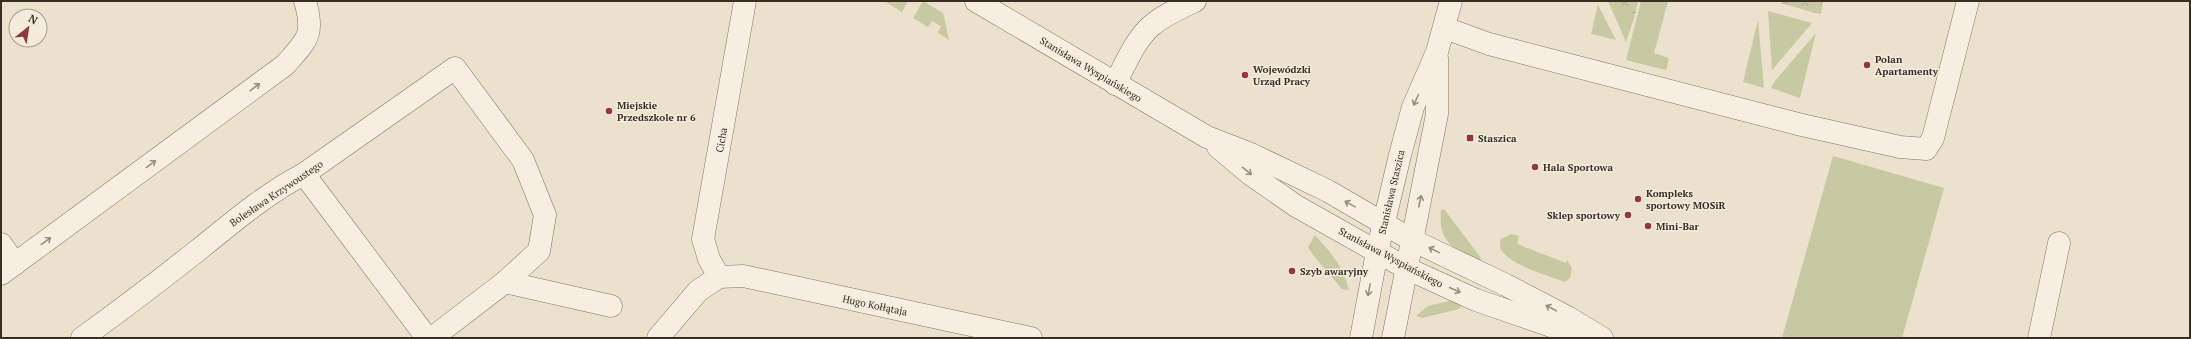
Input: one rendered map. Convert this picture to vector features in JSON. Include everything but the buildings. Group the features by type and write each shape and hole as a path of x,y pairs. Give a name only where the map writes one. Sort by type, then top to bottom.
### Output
{"street":[{"path":"1,244 8,269 285,65 306,42 311,20 305,1"},
{"name":"Cicha","path":"719,277 709,259 704,239 745,1"},
{"name":"Stanisława Wyspiańskiego","path":"976,1 1207,137 1251,154 1328,191 1412,240 1506,285 1570,330"},
{"path":"1115,84 1136,45 1151,26 1167,15 1195,1"},
{"name":"Stanisława Staszica","path":"1361,338 1377,252 1413,107 1438,52 1451,1"},
{"path":"1445,28 1489,44 1802,125 1900,147 1926,149 1933,138 1968,1"},
{"name":"Stanisława Staszica","path":"1393,338 1437,114 1438,52"},
{"name":"Bolesława Krzywoustego","path":"82,338 141,296 243,214 288,182 304,174 455,68 523,160 545,215 540,251 505,282"},
{"name":"Stanisława Wyspiańskiego","path":"1207,137 1250,174 1296,206 1406,268 1476,300 1570,330 1599,337"},
{"path":"304,174 427,338"},
{"path":"2039,338 2059,243"},
{"name":"Hugo Kołłątaja","path":"719,277 743,276 1031,338"},
{"path":"658,338 698,290 719,277"},
{"path":"432,338 505,282 611,306"}],"green space":[{"path":"884,1 908,1 902,12"},
{"path":"923,1 943,13 949,40 938,33 941,26 932,21 928,27 913,18"},
{"path":"1608,1 1614,1 1612,9 1635,15 1626,42"},
{"path":"1614,1 1638,1 1635,15 1612,9"},
{"path":"1641,1 1668,1 1654,53 1669,58 1666,70 1626,60"},
{"path":"1782,1 1818,1 1815,13 1781,3"},
{"path":"1818,1 1823,1 1821,14 1815,13"},
{"path":"1598,5 1616,40 1591,34"},
{"path":"1768,11 1812,23 1772,70"},
{"path":"1758,20 1764,88 1743,82"},
{"path":"1816,33 1800,98 1771,88 1775,81"},
{"path":"1833,156 1944,188 1902,338 1782,338"},
{"path":"1444,209 1481,258 1480,262 1455,249 1445,238 1441,221 1441,210"},
{"path":"1511,234 1519,236 1517,244 1566,263 1567,260 1572,268 1570,278 1565,282 1531,270 1513,261 1501,250 1500,246 1501,239"},
{"path":"1315,235 1340,267 1349,290 1342,289 1308,247"},
{"path":"1453,300 1465,302 1459,309 1422,318 1416,316 1428,306"}],"place":[{"name":"Polan Apartamenty","path":"1867,65"},
{"name":"Wojewódzki Urząd Pracy","path":"1245,75"},
{"name":"Miejskie Przedszkole nr 6","path":"609,111"},
{"name":"Staszica","path":"1470,138"},
{"name":"Hala Sportowa","path":"1535,167"},
{"name":"Kompleks sportowy MOSiR","path":"1638,199"},
{"name":"Sklep sportowy","path":"1628,215"},
{"name":"Mini-Bar","path":"1648,226"},
{"name":"Szyb awaryjny","path":"1292,271"}]}
